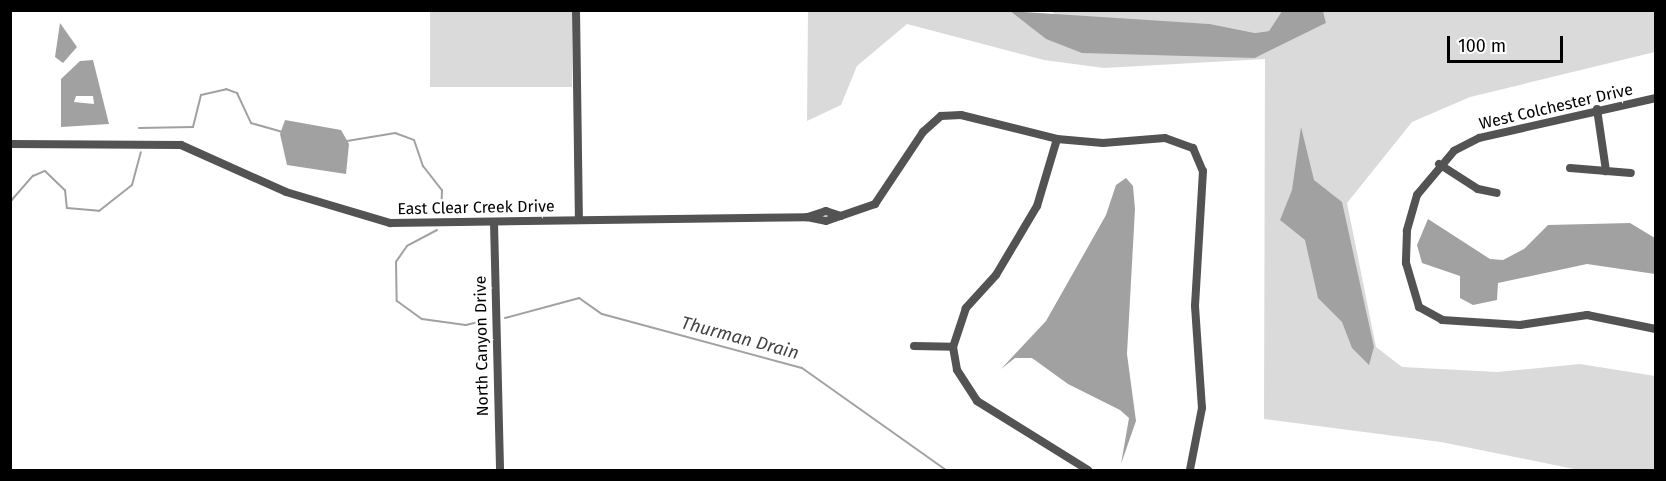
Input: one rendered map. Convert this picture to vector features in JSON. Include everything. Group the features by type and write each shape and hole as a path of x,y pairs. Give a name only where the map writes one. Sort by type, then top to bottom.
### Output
{"street":[{"path":"576,10 579,220"},
{"name":"West Colchester Drive","path":"1656,98 1597,109 1479,138 1439,164 1417,195 1407,231 1414,297 1429,316 1520,325 1587,315 1656,329"},
{"path":"1597,109 1606,171"},
{"name":"East Clear Creek Drive","path":"13,144 173,144 286,192 390,223 807,216 812,211 841,216 865,210 884,195 922,132 941,116 961,115 1057,139"},
{"path":"1088,471 977,401 957,370 953,347 966,308 996,275 1037,206 1057,139 1103,143 1166,138 1193,148 1203,171 1195,306 1202,408 1190,471"},
{"path":"1439,164 1478,189 1497,193"},
{"path":"1570,168 1631,173"},
{"name":"North Canyon Drive","path":"494,222 500,471"},
{"path":"914,346 953,347"}],"shaded area":[{"path":"430,11 572,11 572,87 430,87"},
{"path":"808,11 1010,11 1046,39 1255,58 1326,23 1323,11 1655,11 1655,52 1470,97 1412,122 1347,203 1376,347 1402,367 1497,372 1580,364 1655,376 1655,470 1579,470 1441,442 1264,419 1265,59 1104,68 1044,60 907,24 857,66 841,105 807,121"},
{"path":"1010,11 1210,24 1255,33 1269,31 1282,11 1323,11 1326,23 1255,58 1082,53 1046,39"},
{"path":"1051,11 1282,11 1269,31 1255,33 1210,24 1057,16"},
{"path":"60,23 77,47 63,63 55,57"},
{"path":"93,60 109,124 61,127 61,79 80,61","holes":["76,96 93,96 94,104 74,102"]},
{"path":"285,120 341,130 349,144 346,174 287,165 280,134"},
{"path":"1301,127 1314,180 1342,202 1374,347 1369,365 1352,348 1342,322 1318,298 1305,240 1280,220 1292,190"},
{"path":"1126,178 1133,186 1135,209 1127,354 1136,421 1121,464 1129,418 1120,410 1068,384 1032,358 1015,358 1001,369 1046,321 1106,215 1116,185"},
{"path":"1428,219 1490,259 1503,260 1524,249 1548,225 1630,223 1655,238 1655,274 1587,264 1498,283 1497,300 1473,305 1460,298 1460,276 1422,263 1417,245"}],"waterway":[{"name":"Thurman Drain","path":"139,128 193,127 201,95 226,89 237,93 251,123 282,132"},
{"name":"Thurman Drain","path":"347,141 395,133 414,140 423,166 442,190 441,213"},
{"name":"Thurman Drain","path":"10,202 33,176 45,171 65,190 67,208 99,211 132,185 141,152"},
{"name":"Thurman Drain","path":"437,230 407,246 396,262 397,301 422,319 466,325 482,321"},
{"name":"Thurman Drain","path":"505,318 579,298 602,314 802,368 946,470"}]}
